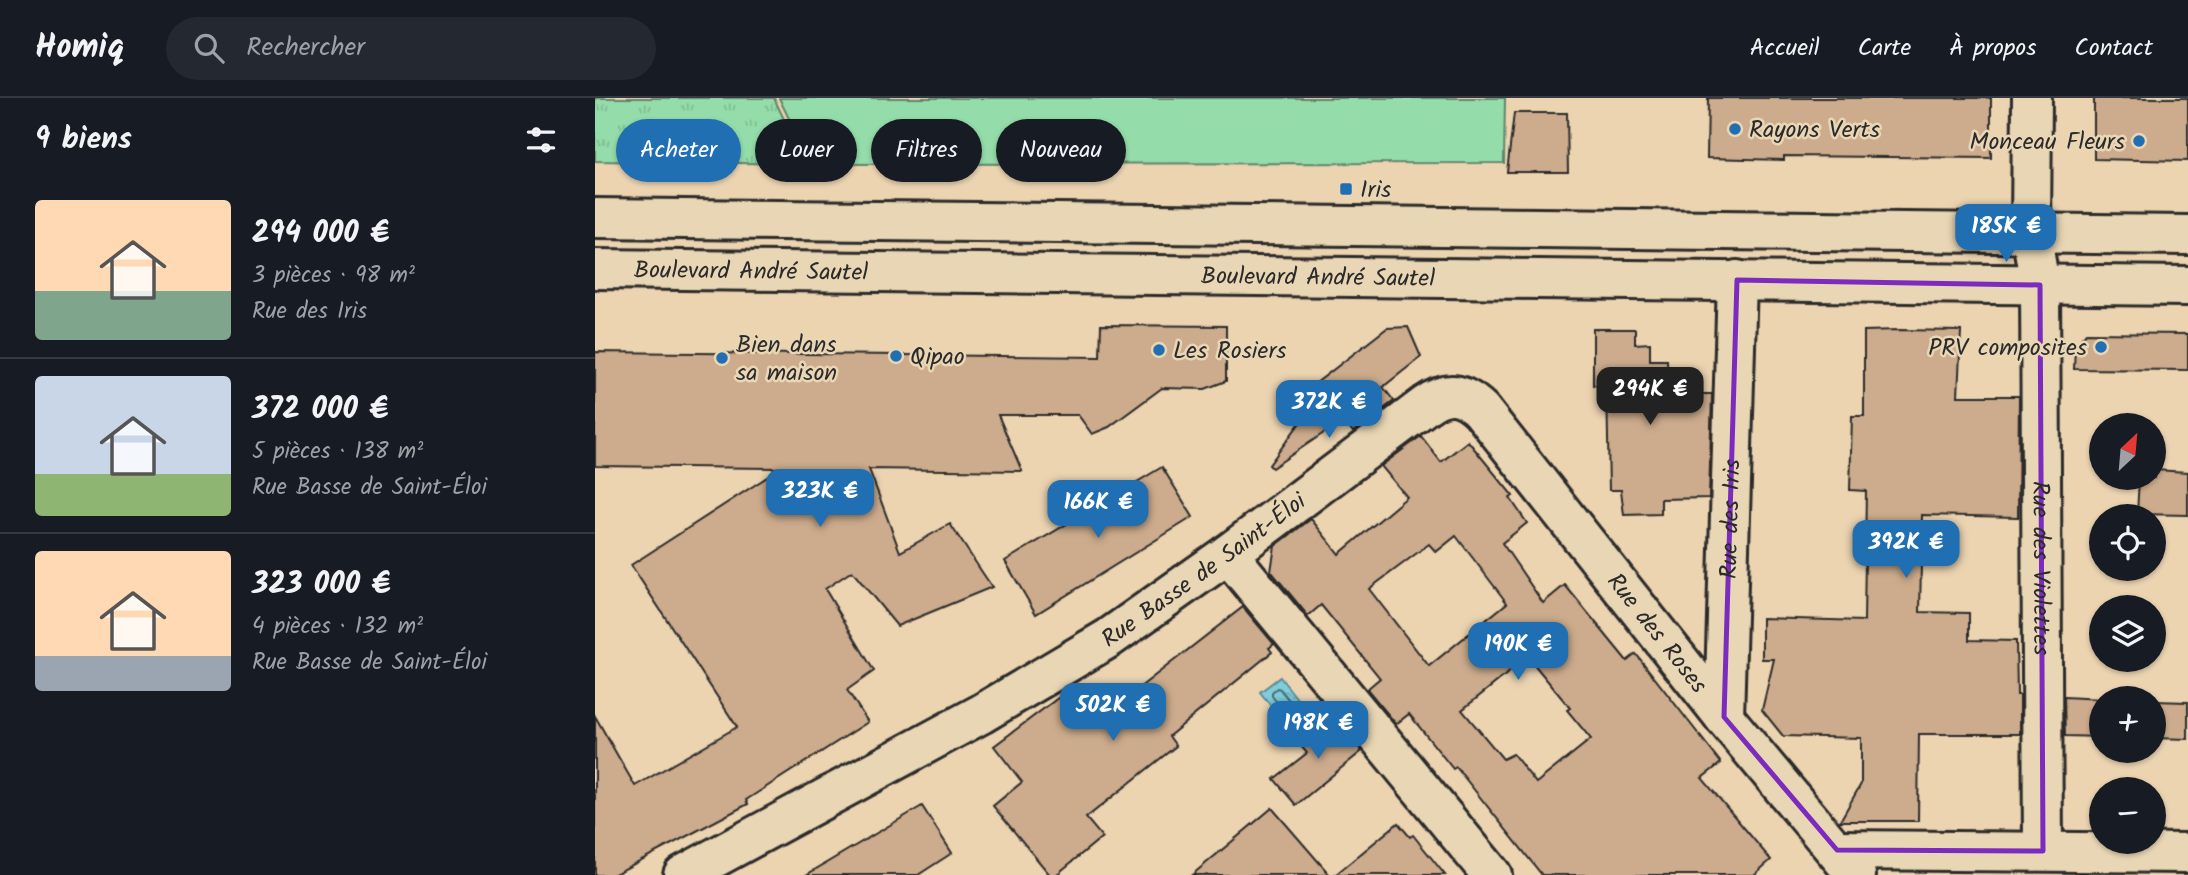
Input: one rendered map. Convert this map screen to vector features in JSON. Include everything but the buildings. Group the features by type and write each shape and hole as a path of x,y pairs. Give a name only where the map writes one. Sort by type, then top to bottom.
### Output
{"street":[{"path":"2032,98 2031,233 2040,285"},
{"name":"Boulevard André Sautel","path":"595,218 2188,235"},
{"name":"Boulevard André Sautel","path":"595,269 2188,286"},
{"name":"Rue des Iris","path":"1724,717 1737,280"},
{"name":"Rue des Violettes","path":"2040,285 2043,851"},
{"name":"Rue des Roses","path":"1456,395 1470,400 1481,410 1724,717 1847,862"},
{"name":"Rue Basse de Saint-Éloi","path":"683,875 981,714 1109,638 1228,554 1426,405 1439,396 1456,395"},
{"path":"1228,554 1492,875"},
{"path":"1847,862 2043,851 2188,853"}],"highlighted area":[{"path":"1737,280 2040,285 2043,851 1837,850 1724,717"}],"green space":[{"path":"595,98 774,98 784,119 755,119 755,163 741,163 741,119 616,119 616,161 595,161"},
{"path":"779,98 1505,98 1504,163 1126,164 1126,119 996,119 996,164 982,164 982,119 871,119 871,164 857,164 857,119 789,119"}],"water":[{"path":"1280,677 1313,719 1293,734 1260,692"}],"place":[{"name":"Rayons Verts","path":"1735,129"},
{"name":"Monceau Fleurs","path":"2139,141"},
{"name":"Iris","path":"1346,189"},
{"name":"PRV composites","path":"2101,347"},
{"name":"Les Rosiers","path":"1159,350"},
{"name":"Qipao","path":"896,356"},
{"name":"Bien dans sa maison","path":"722,358"}]}
